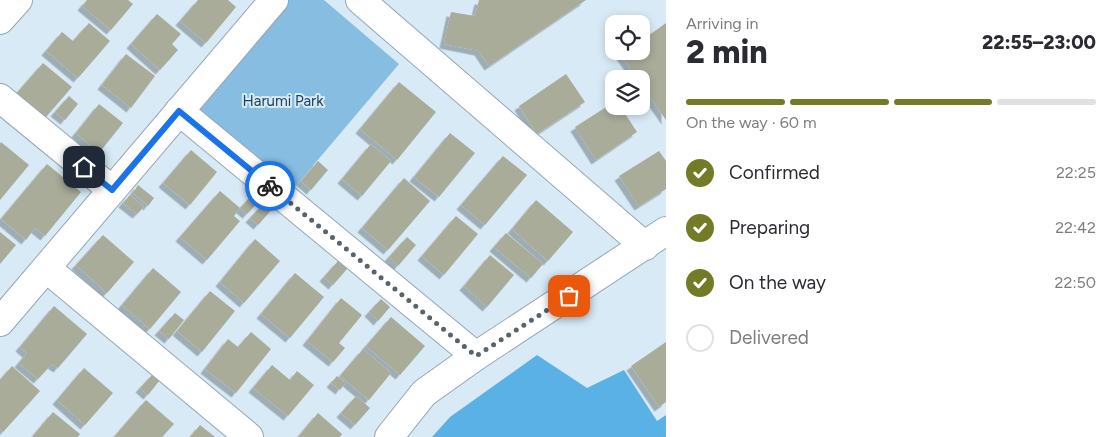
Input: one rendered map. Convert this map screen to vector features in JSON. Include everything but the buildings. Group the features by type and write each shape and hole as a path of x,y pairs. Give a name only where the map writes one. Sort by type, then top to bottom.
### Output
{"street":[{"path":"0,20 18,0"},
{"path":"0,322 274,0"},
{"path":"360,0 656,238 476,356 424,393 389,437"},
{"path":"0,98 112,190"},
{"path":"179,111 476,356"},
{"path":"46,268 249,437"}],"green space":[{"name":"Harumi Park","path":"285,0 324,0 399,64 289,194 187,111"}],"shaded area":[{"path":"537,355 587,388 624,370 657,421 666,415 666,437 432,437 450,417"}],"way so far":[{"path":"270,186 476,356 569,296"}],"route":[{"path":"84,167 112,190 179,111 270,186"}]}
